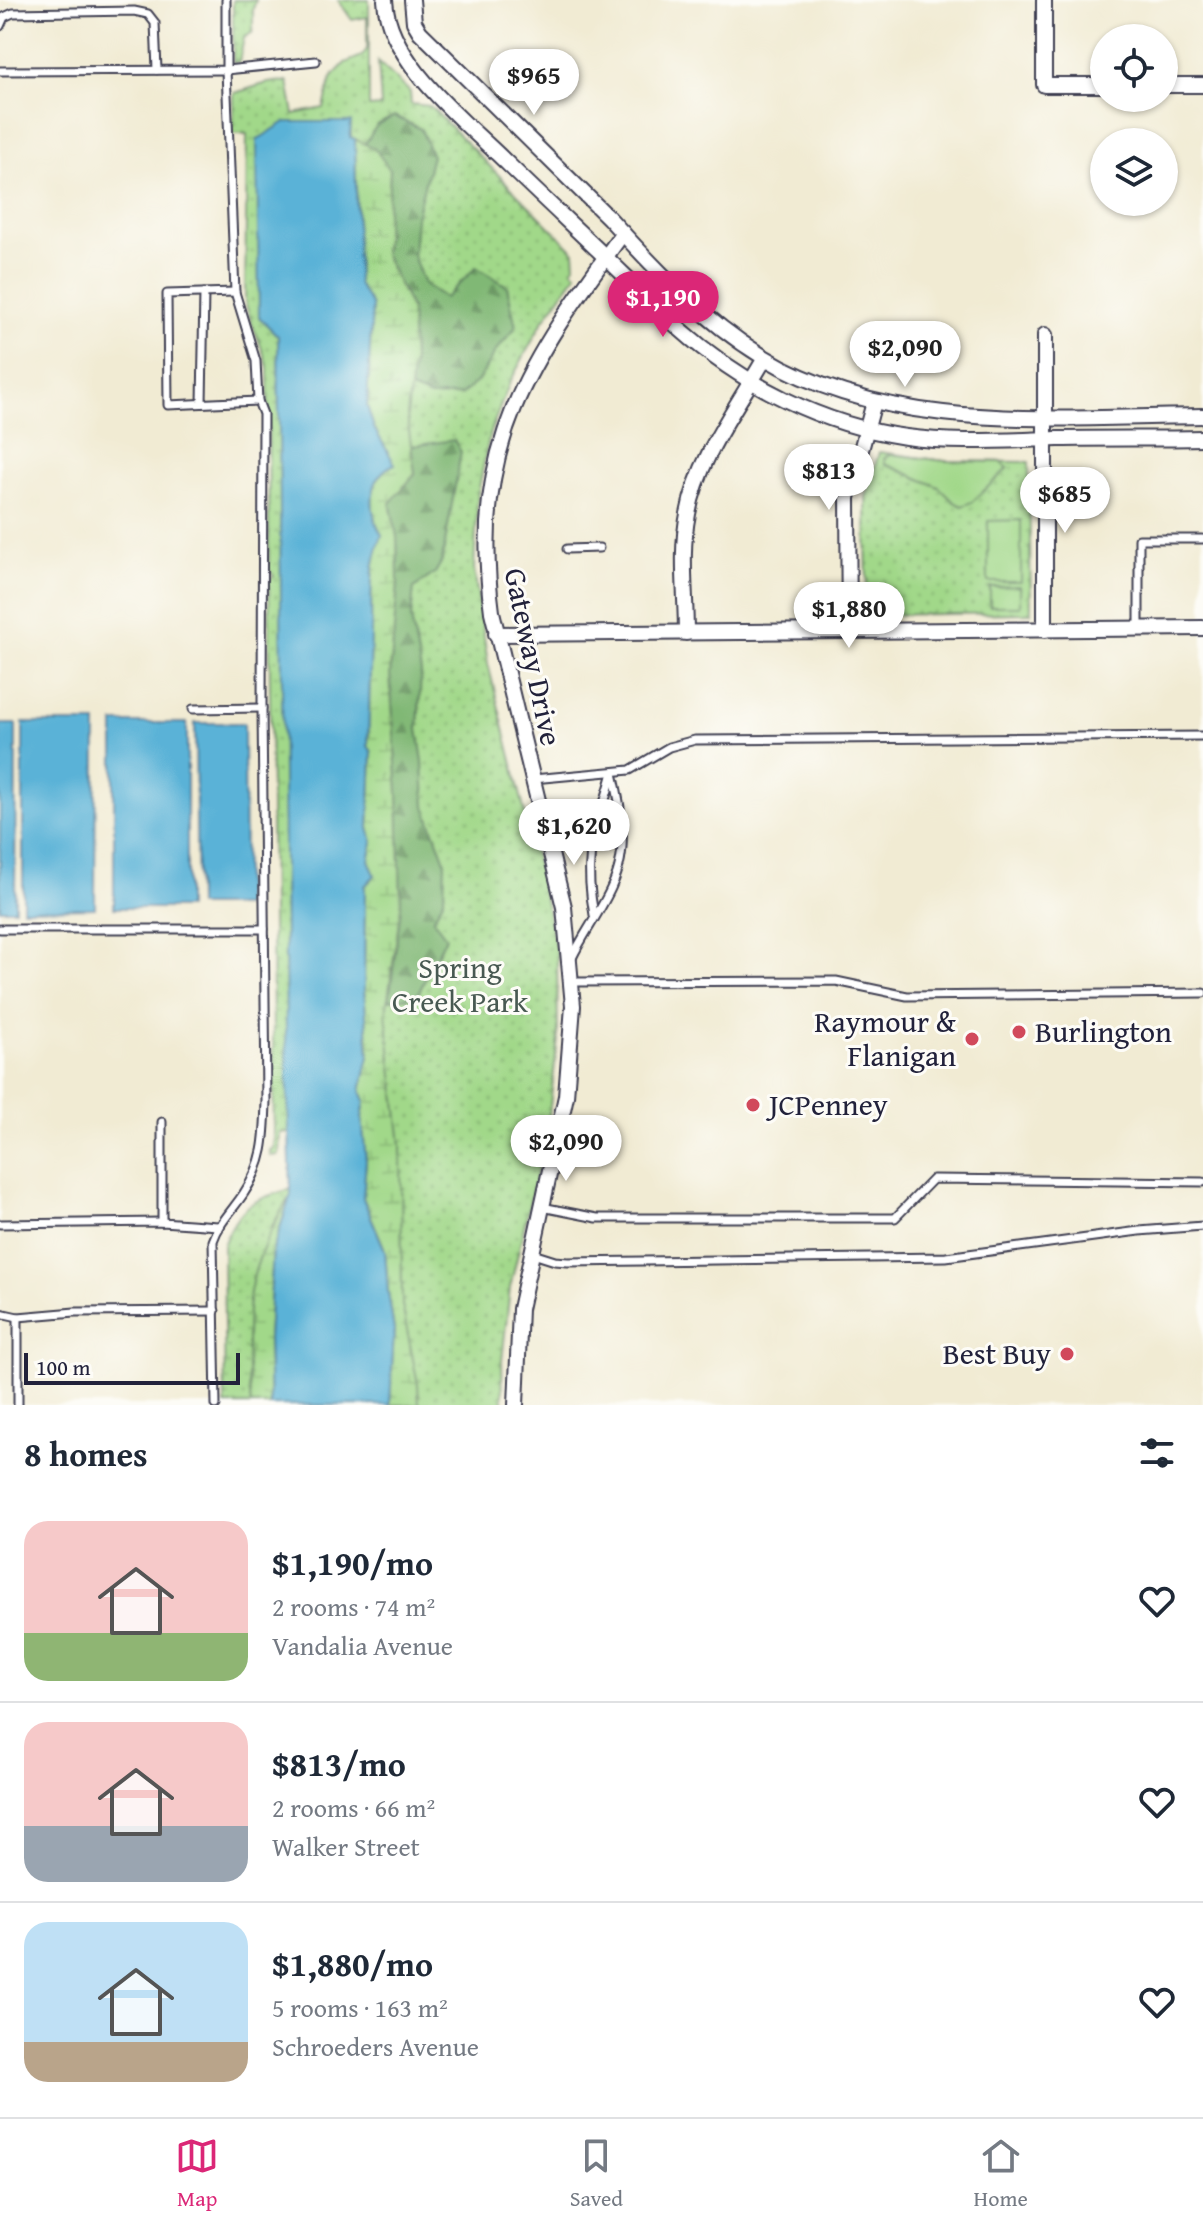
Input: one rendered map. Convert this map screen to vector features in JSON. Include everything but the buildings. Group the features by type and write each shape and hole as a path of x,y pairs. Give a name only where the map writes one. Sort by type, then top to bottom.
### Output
{"street":[{"path":"385,0 391,31 404,56 430,87 691,338 752,381 812,411 903,437 942,440 1203,438"},
{"path":"412,0 413,18 420,32 704,314 765,358 827,388 874,402 945,414 1203,416"},
{"path":"1044,0 1044,85 1090,85"},
{"path":"1178,85 1203,85"},
{"name":"Gateway Drive","path":"516,1405 517,1335 531,1254 568,1085 573,1028 572,982 564,907 496,634 486,547 489,502 503,435 531,369 623,233"},
{"path":"1045,335 1045,630"},
{"path":"686,633 685,539 690,502 704,467 765,358"},
{"path":"849,631 848,498 874,402"},
{"path":"496,634 1203,628"}],"lane":[{"path":"216,1405 213,1241 218,1226 241,1198 263,1157 266,1100 263,414 258,401 256,361 235,292 226,0"},
{"path":"0,26 4,17 13,13 134,11 148,14 155,23 157,70"},
{"path":"0,71 226,70 316,61"},
{"path":"235,292 167,294 168,405 258,401"},
{"path":"202,403 204,293"},
{"path":"1139,629 1139,539 1203,539"},
{"path":"567,549 599,548"},
{"path":"193,709 262,708"},
{"path":"532,779 613,773 637,768 669,747 695,740 1203,736"},
{"path":"594,916 588,879 590,850 613,773"},
{"path":"570,963 613,885 621,855 622,817 613,773"},
{"path":"0,929 264,929"},
{"path":"572,982 836,981 907,996 1203,993"},
{"path":"162,1122 162,1222"},
{"path":"542,1207 597,1218 895,1218 933,1179 1203,1182"},
{"path":"0,1224 162,1222 218,1226"},
{"path":"531,1254 568,1262 946,1257 1139,1231 1203,1226"},
{"path":"0,1313 18,1317 75,1312 215,1311"},
{"path":"18,1317 18,1405"}],"green space":[{"path":"233,0 256,0 253,32 244,38 239,62 233,63"},
{"name":"Spring Creek Park","path":"338,0 369,0 369,107 381,106 378,62 410,92 411,104 430,106 574,251 575,265 572,269 577,274 543,321 510,382 490,433 478,493 474,569 488,664 557,954 558,1038 548,1123 510,1288 502,1361 503,1405 390,1405 394,1330 388,1292 374,522 350,122 259,317 278,336 289,1132 280,1133 279,1155 270,1156 270,1150 274,1148 269,580 274,576 269,570 268,368 245,301 247,134 233,134 234,93 268,83 288,82 294,114 324,108 331,78 345,63 362,56 367,49 367,17 352,20"},
{"path":"394,116 421,129 432,156 416,217 413,255 424,284 445,298 476,267 507,286 516,327 495,352 478,381 461,395 431,397 410,389 413,362 411,309 384,254 390,170 365,144 377,125"},
{"path":"355,139 375,149 390,170 384,254 411,309 413,362 407,416 415,474 390,503 397,537 398,582 390,675 401,907 386,1013 401,1145 402,1305 418,1384 419,1405 390,1405 394,1330 385,1250 363,1198 366,1161 362,1117 365,1101 361,1091 369,1056 364,989 365,886 375,875 369,860 373,842 369,828 372,752 368,746 371,595 382,535 374,517 373,496 379,477 394,464 374,428 367,406 372,306 358,284"},
{"path":"454,440 461,452 442,561 435,573 414,588 411,618 421,672 418,729 425,806 445,861 444,899 433,919 446,937 417,996 389,1000 401,907 390,675 398,582 397,537 390,502 415,474 411,446"},
{"path":"879,452 945,461 1029,462 1031,613 867,615 866,497"},
{"path":"890,454 945,461 1001,462 1008,468 972,502 962,506 939,487 885,464 884,458"},
{"path":"1021,520 1021,582 988,582 988,521"},
{"path":"1020,586 1020,606 990,606 990,587"},
{"path":"291,1189 291,1195 272,1226 248,1377 251,1405 225,1405 223,1245 235,1221 248,1206"},
{"path":"291,1195 273,1250 268,1339 270,1405 251,1405 247,1348 250,1292 266,1242"}],"water":[{"path":"285,122 351,122 350,137 355,139 358,284 372,306 367,406 374,428 395,464 379,477 373,496 374,517 382,535 372,584 368,746 372,752 369,828 373,842 369,860 375,875 365,886 364,989 369,1056 361,1091 365,1101 362,1117 366,1161 363,1198 385,1250 394,1330 390,1405 270,1405 268,1339 273,1250 291,1194 286,1037 278,336 259,317 257,140"},
{"path":"23,723 96,723 95,908 23,909"},
{"path":"114,723 187,723 187,908 114,908"},
{"path":"195,723 244,723 245,906 197,906"},
{"path":"0,724 16,724 15,909 0,909"}],"place":[{"name":"Burlington","path":"1019,1032"},
{"name":"Raymour & Flanigan","path":"972,1039"},
{"name":"JCPenney","path":"753,1105"},
{"name":"Best Buy","path":"1067,1354"}]}
